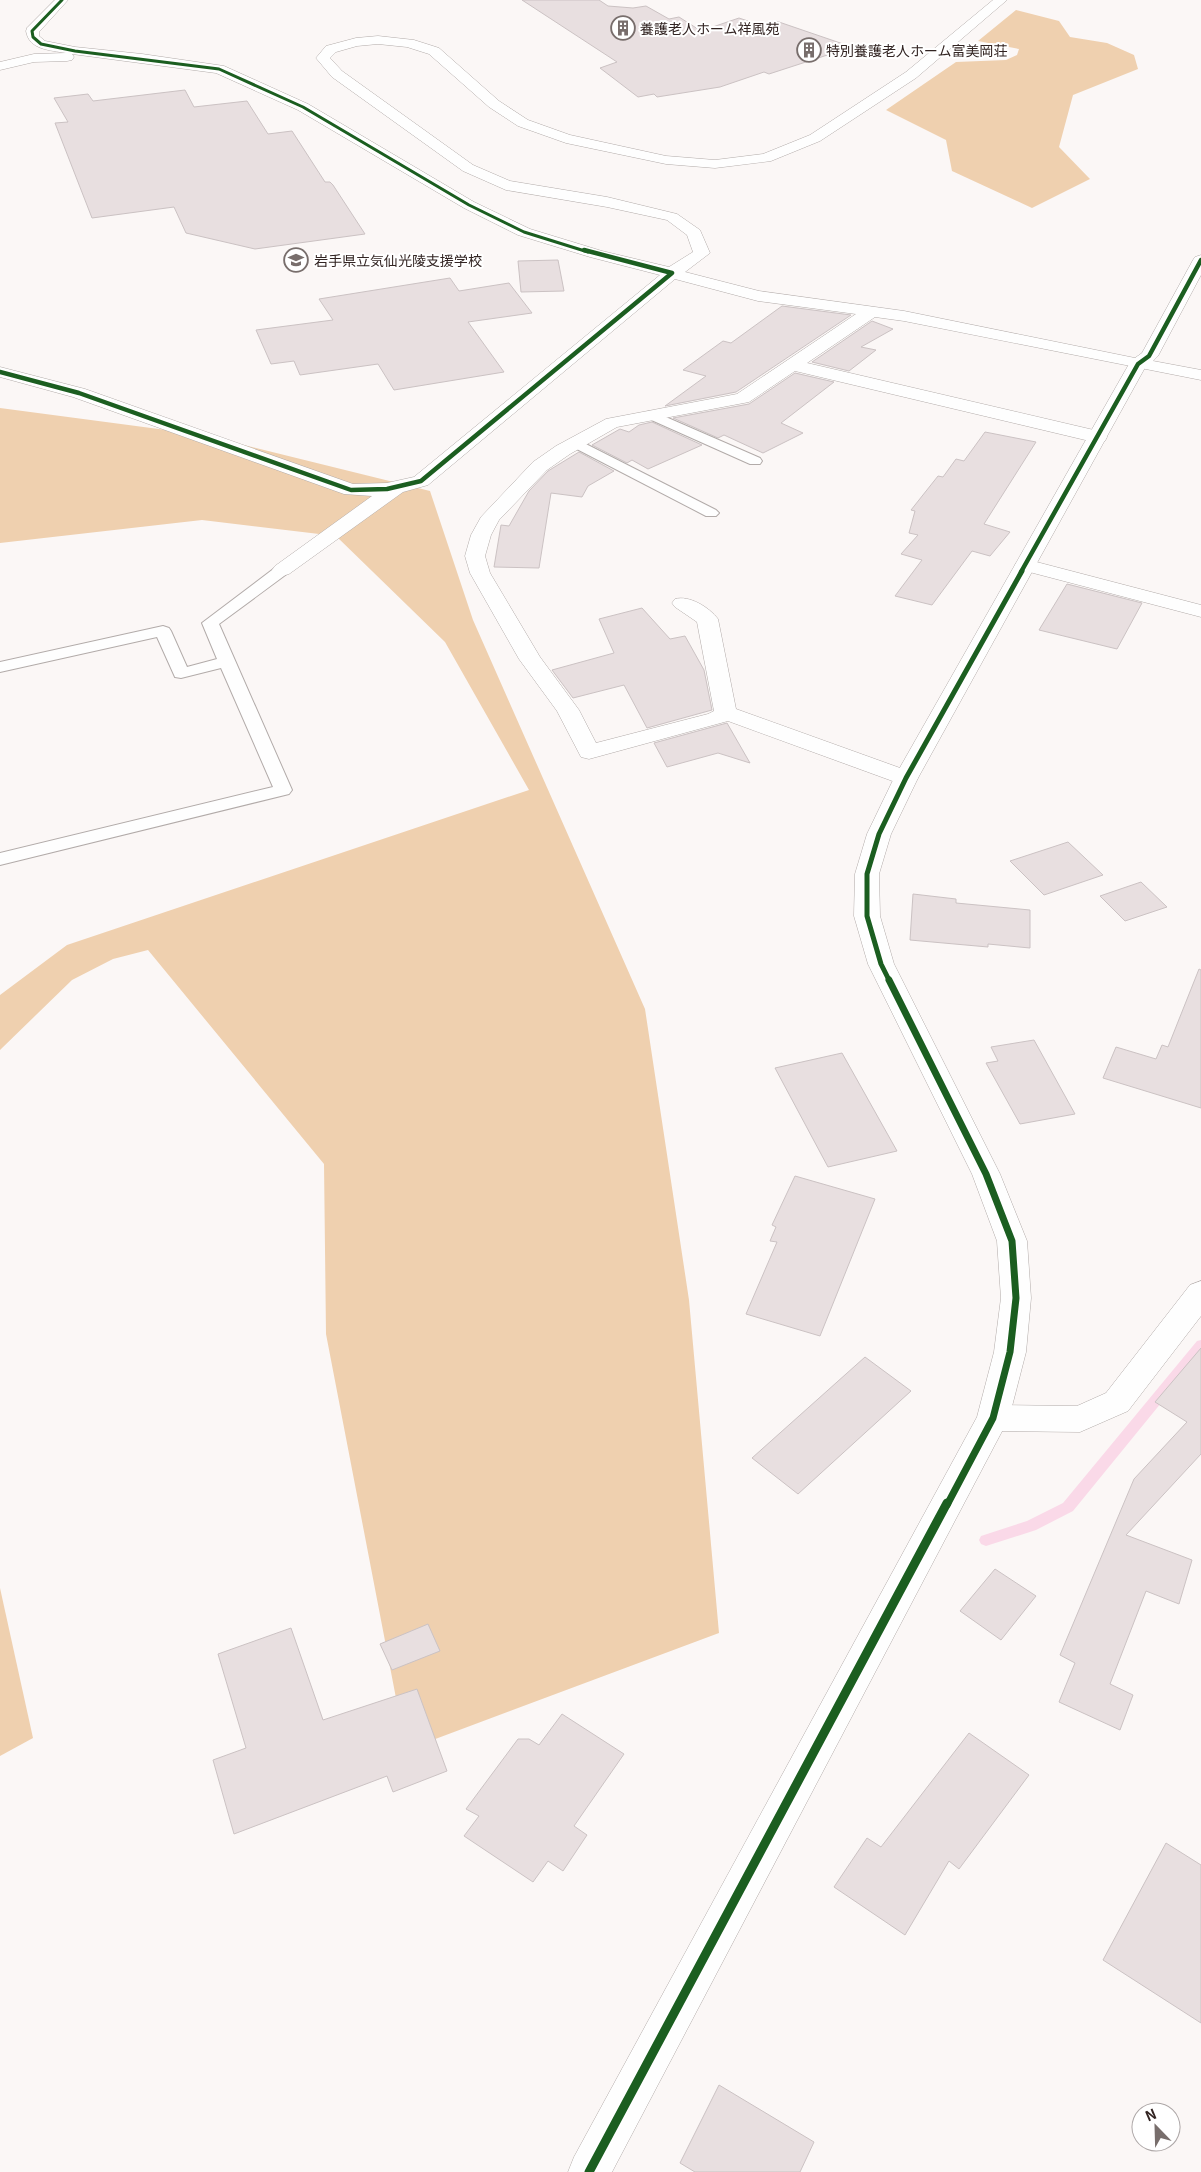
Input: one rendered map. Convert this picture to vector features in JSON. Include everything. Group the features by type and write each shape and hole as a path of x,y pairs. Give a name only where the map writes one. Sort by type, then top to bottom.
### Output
{"street":[{"path":"62,0 32,31 33,37 42,44 75,51 218,69 302,107 469,205 524,232 596,254 758,296 871,312 1023,339 1138,364 1201,375"},
{"path":"0,372 79,393 351,490 378,492 395,489 421,480 672,273 702,253 694,233 672,217 607,202 506,185 468,168 337,74 323,58 330,49 356,42 378,40 408,43 434,51 494,104 523,123 575,141 666,160 715,164 766,158 815,138 911,75 1001,0"},
{"path":"0,66 34,58 142,58"},
{"path":"589,2172 993,1418 1010,1352 1016,1298 1012,1241 986,1174 881,964 867,916 867,874 879,834 906,778 1138,364 1149,356 1201,260"},
{"path":"726,713 716,719 589,752 568,710 530,659 480,573 475,556 481,535 492,517 540,466 576,443 612,423 743,398 871,312"},
{"path":"792,365 1098,437"},
{"path":"282,570 395,489"},
{"path":"1025,565 1201,611"},
{"path":"682,604 707,619 726,713"},
{"path":"726,713 906,778"},
{"path":"993,1418 1080,1418 1117,1402 1201,1293"}],"lane":[{"path":"652,415 755,461"},
{"path":"576,443 711,513"},
{"path":"0,859 283,790 210,623 282,570"},
{"path":"0,667 163,630 181,673 226,662"}],"shaded area":[{"path":"1016,10 1059,21 1070,37 1107,43 1134,55 1138,69 1073,95 1059,147 1090,179 1032,208 952,171 946,140 886,110 956,62 1006,60 1017,55 1019,49 978,41"},
{"path":"0,408 204,435 430,491 473,620 645,1009 689,1300 719,1633 406,1750 326,1334 324,1164 148,950 113,959 72,980 0,1050 0,995 67,945 529,790 445,642 336,536 202,520 0,543"},
{"path":"0,1588 33,1738 0,1756"}],"building":[{"path":"522,0 599,0 608,6 633,8 646,6 669,19 679,17 701,31 739,18 763,26 776,21 852,47 769,74 764,72 720,87 657,97 654,94 638,97 600,68 617,62"},
{"path":"185,90 194,107 247,101 268,134 292,131 325,182 330,182 333,185 365,234 255,249 186,233 174,207 92,218 55,123 68,122 54,98 88,94 93,101"},
{"path":"558,260 564,291 521,292 518,261"},
{"path":"450,278 459,291 509,283 532,313 468,322 504,372 394,390 378,364 300,375 294,361 271,364 256,330 333,320 319,299"},
{"path":"782,306 851,315 736,392 665,406 706,376 683,370 723,341 731,343"},
{"path":"872,321 893,329 861,347 876,350 849,371 812,362"},
{"path":"795,373 834,382 781,423 803,433 763,453 724,435 718,438 673,418 749,404"},
{"path":"652,422 702,445 648,469 632,460 627,463 592,445 620,429 629,432 639,425"},
{"path":"985,432 1036,442 984,524 1010,532 990,556 972,551 932,605 895,596 922,560 901,554 918,535 909,533 915,511 911,510 938,476 943,477 956,459 964,461"},
{"path":"579,452 614,471 588,486 582,497 551,493 539,568 494,567 501,525 509,526 529,491 548,471"},
{"path":"1067,584 1142,603 1117,649 1039,630"},
{"path":"642,608 670,639 685,636 704,670 712,710 647,728 624,685 573,698 552,670 614,653 599,619"},
{"path":"727,723 750,763 718,753 667,767 654,743"},
{"path":"1068,842 1103,875 1044,895 1010,861"},
{"path":"1141,882 1167,907 1125,921 1100,896"},
{"path":"913,894 956,899 956,903 1030,910 1030,948 988,944 988,947 910,940"},
{"path":"1199,969 1201,970 1201,1108 1103,1078 1116,1047 1156,1059 1162,1045 1168,1047"},
{"path":"1034,1040 1075,1114 1020,1124 986,1063 998,1061 991,1047"},
{"path":"842,1053 897,1151 828,1167 775,1068"},
{"path":"795,1176 875,1199 820,1336 746,1314 777,1242 770,1241 776,1227 772,1225"},
{"path":"1201,1348 1201,1454 1126,1535 1192,1560 1179,1604 1146,1591 1110,1684 1133,1695 1120,1730 1059,1702 1075,1663 1060,1655 1134,1479 1187,1422 1155,1402"},
{"path":"865,1357 911,1391 798,1494 752,1458"},
{"path":"995,1569 1036,1596 1001,1640 960,1611"},
{"path":"428,1624 440,1651 392,1670 380,1644"},
{"path":"291,1628 323,1720 417,1689 447,1771 393,1792 387,1776 234,1834 213,1760 246,1748 218,1654"},
{"path":"562,1714 624,1754 574,1826 587,1835 563,1871 548,1861 533,1882 464,1836 479,1816 466,1809 518,1739 529,1739 539,1745"},
{"path":"969,1733 1029,1775 959,1869 949,1861 905,1935 834,1887 867,1838 881,1847"},
{"path":"1166,1843 1201,1865 1201,2023 1103,1960"},
{"path":"719,2085 814,2142 800,2172 695,2172 680,2163"}],"waterway":[{"path":"986,1540 1031,1526 1068,1507 1201,1345"}],"cycle path":[{"path":"0,372 79,393 351,490 370,491 387,489 421,481 672,273 596,254 524,232 469,205 303,107 219,69 75,51 41,44 33,37 32,31 62,0"},
{"path":"589,2172 993,1418 1010,1352 1016,1298 1012,1241 986,1174 881,964 867,916 867,874 879,834 906,778 1138,364 1149,356 1201,260"}],"place":[{"name":"養護老人ホーム祥風苑","path":"623,28"},
{"name":"特別養護老人ホーム富美岡荘","path":"809,50"},
{"name":"岩手県立気仙光陵支援学校","path":"296,260"}]}
